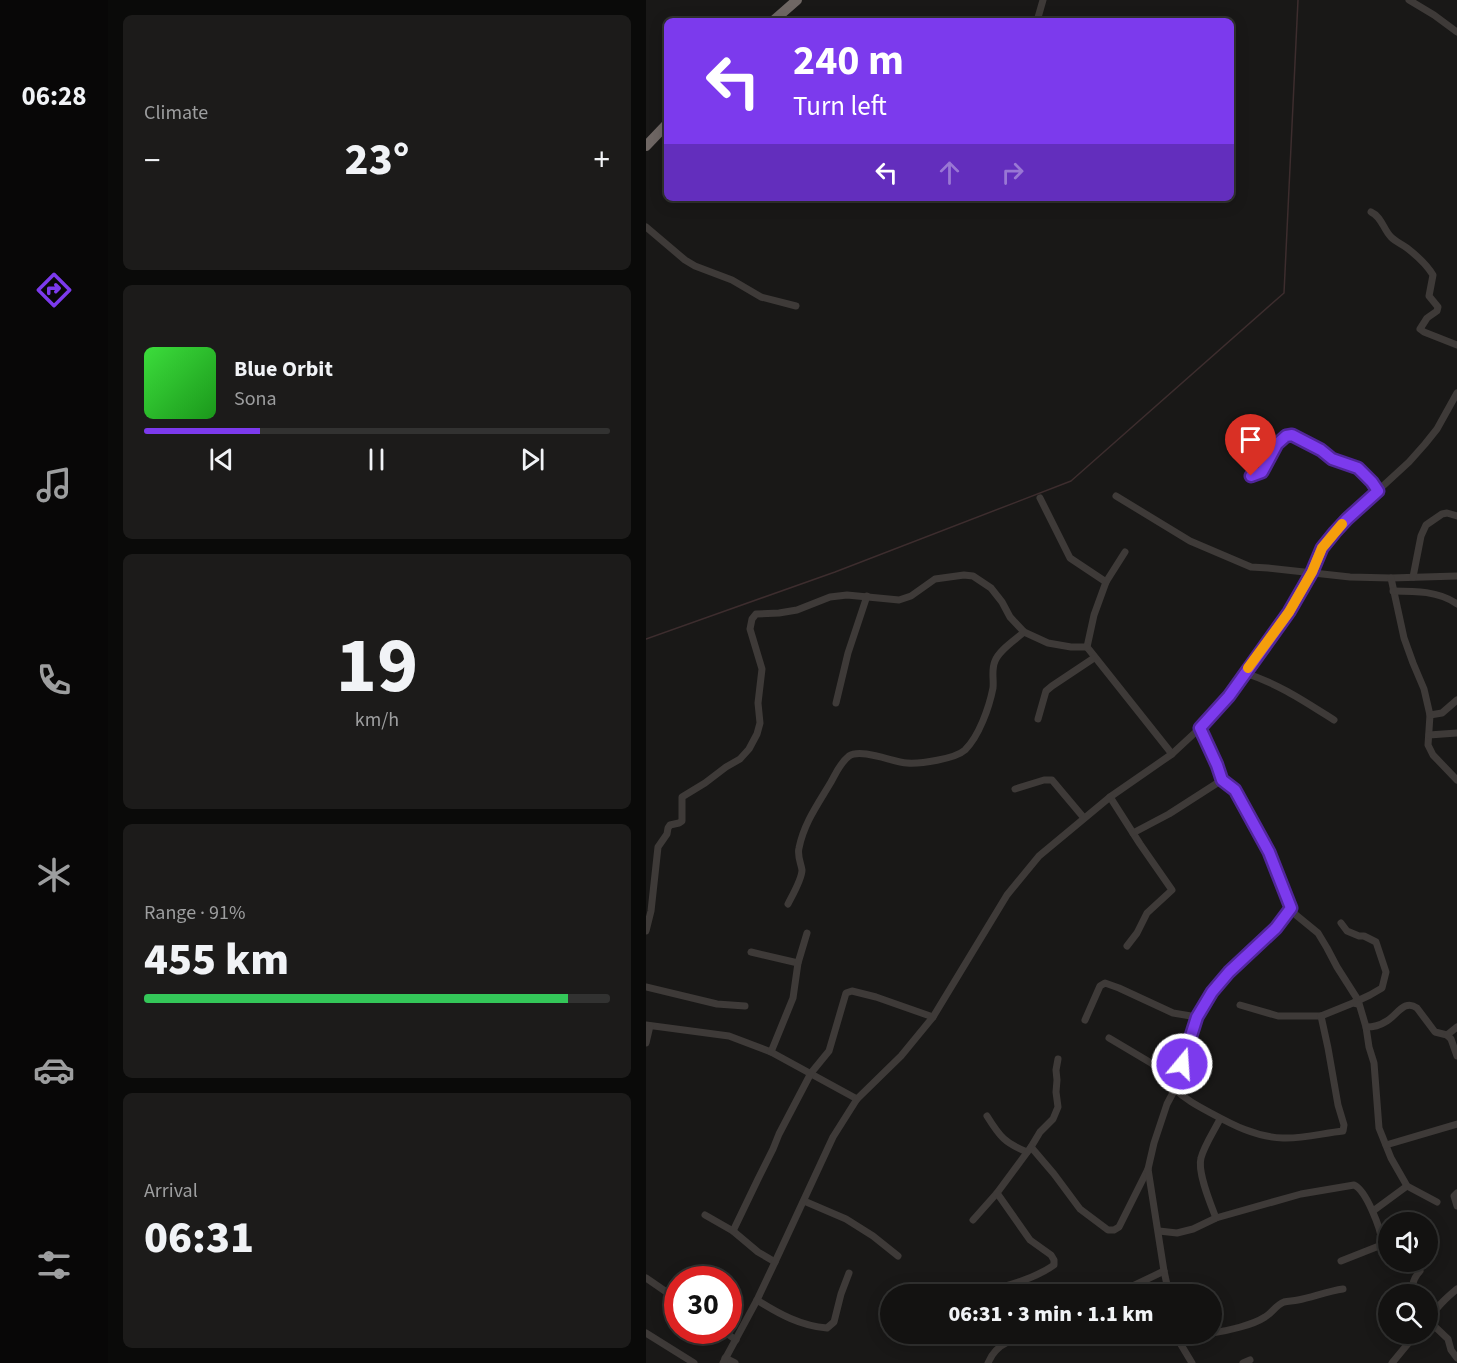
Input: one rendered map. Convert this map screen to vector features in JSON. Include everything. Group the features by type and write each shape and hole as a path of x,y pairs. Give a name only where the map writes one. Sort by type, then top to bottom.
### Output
{"highway":[{"path":"776,18 797,0"},
{"path":"646,146 664,127"}],"street":[{"path":"1038,18 1043,0"},
{"path":"1409,0 1456,32"},
{"path":"1371,212 1376,214 1384,230 1414,253 1433,275 1429,296 1438,307 1437,311 1420,328 1424,332 1456,345"},
{"path":"646,227 695,266 732,280 761,297 796,306"},
{"path":"742,1329 833,1137 857,1099 901,1056 933,1017 1006,895 1039,856 1110,797 1172,754 1229,696 1289,612 1312,572 1322,548 1335,532 1425,444 1456,393"},
{"path":"1251,476 1262,472 1271,453 1282,438 1292,435 1321,450 1332,459 1358,468 1378,491"},
{"path":"1116,496 1190,541 1251,567 1350,577 1456,576"},
{"path":"1040,498 1070,558 1106,582"},
{"path":"1413,577 1421,537 1426,525 1442,514 1456,516"},
{"path":"1125,552 1106,582 1094,615 1087,647 1172,754"},
{"path":"646,931 650,911 650,886 658,847 670,825 682,820 682,797 740,759 749,749 757,734 760,723 758,703 762,669 750,629 753,616 756,614 797,610 830,597 847,595 900,600 911,596 935,579 964,574 973,576 991,588 1010,617 1024,632 1048,643 1087,647"},
{"path":"1391,578 1404,638 1424,689 1430,715 1428,745 1433,755 1456,780"},
{"path":"1393,591 1413,591 1441,596 1456,604"},
{"path":"836,703 848,653 867,596"},
{"path":"788,904 801,875 798,852 803,833 841,764 848,757 858,753 907,763 946,758 962,753 971,744 986,713 993,687 992,669 998,655 1024,632"},
{"path":"1038,719 1046,691 1094,657"},
{"path":"1245,673 1267,680 1334,720"},
{"path":"1430,715 1442,713 1456,700"},
{"path":"1200,728 1222,780 1235,790 1269,852 1291,908 1318,933 1356,1002 1366,1027 1374,1063 1379,1128 1391,1158 1407,1186 1437,1202"},
{"path":"1429,735 1456,733"},
{"path":"1015,789 1044,780 1052,780 1084,818"},
{"path":"1133,833 1169,814 1222,780"},
{"path":"1110,797 1172,890 1147,913 1137,933 1127,946"},
{"path":"987,1116 1003,1140 1012,1146 1029,1150 1054,1174 1080,1209 1108,1230 1119,1227 1148,1169 1166,1104 1175,1089 1197,1017 1212,992 1229,972 1276,928 1291,908"},
{"path":"1240,1005 1278,1016 1321,1016 1356,1002 1382,988 1386,972 1376,942 1347,931 1341,923"},
{"path":"771,1052 793,998 798,963 807,933"},
{"path":"751,952 798,963"},
{"path":"1085,1020 1100,986 1105,983 1173,1013 1197,1017"},
{"path":"646,987 717,1004 745,1006"},
{"path":"733,1231 811,1073 829,1051 846,993 852,991 876,997 933,1017"},
{"path":"1366,1027 1375,1027 1386,1022 1409,1004 1417,1008 1435,1032 1447,1035 1451,1039 1456,1056"},
{"path":"1175,1089 1186,1100 1220,1119 1262,1136 1285,1138 1344,1130 1321,1016"},
{"path":"646,1043 648,1026 729,1036 771,1052 857,1099"},
{"path":"1447,1035 1456,1027"},
{"path":"1109,1038 1178,1079"},
{"path":"973,1220 997,1193 1040,1132 1053,1119 1058,1107 1056,1070 1058,1059"},
{"path":"1216,1218 1208,1199 1200,1169 1200,1159 1220,1119"},
{"path":"1386,1145 1456,1124"},
{"path":"1148,1169 1167,1284"},
{"path":"1159,1231 1177,1233 1193,1229 1216,1218 1301,1194 1354,1185 1359,1187 1373,1211 1382,1242 1379,1246 1341,1261"},
{"path":"1373,1211 1407,1186"},
{"path":"1456,1192 1454,1196 1456,1206"},
{"path":"997,1193 1030,1240 1051,1255 1054,1260 1054,1264 1044,1272 1012,1284"},
{"path":"804,1201 846,1219 873,1236 898,1256"},
{"path":"705,1215 733,1231 758,1252 775,1262"},
{"path":"1137,1284 1164,1271"},
{"path":"757,1300 776,1312 799,1322 827,1328 834,1322 849,1273"},
{"path":"646,1278 664,1290"},
{"path":"1222,1331 1261,1320 1281,1303 1343,1289"},
{"path":"1438,1306 1456,1289"},
{"path":"1438,1329 1445,1335 1456,1358"},
{"path":"646,1333 694,1363"},
{"path":"734,1344 724,1361 735,1363"},
{"path":"988,1363 992,1354 1004,1344"},
{"path":"1181,1344 1192,1363"},
{"path":"1392,1363 1408,1344"}],"waterway":[{"path":"646,639 835,572 1071,481 1284,293 1298,0"}],"slow traffic":[{"path":"1248,668 1289,612 1312,572 1322,548 1342,524"}],"route":[{"path":"1182,1064 1197,1017 1212,992 1229,972 1276,928 1291,908 1269,852 1235,790 1222,780 1200,728 1229,696 1289,612 1312,572 1322,548 1347,519 1378,491 1358,468 1332,459 1321,450 1292,435 1282,438 1271,453 1262,472 1251,476"}]}
